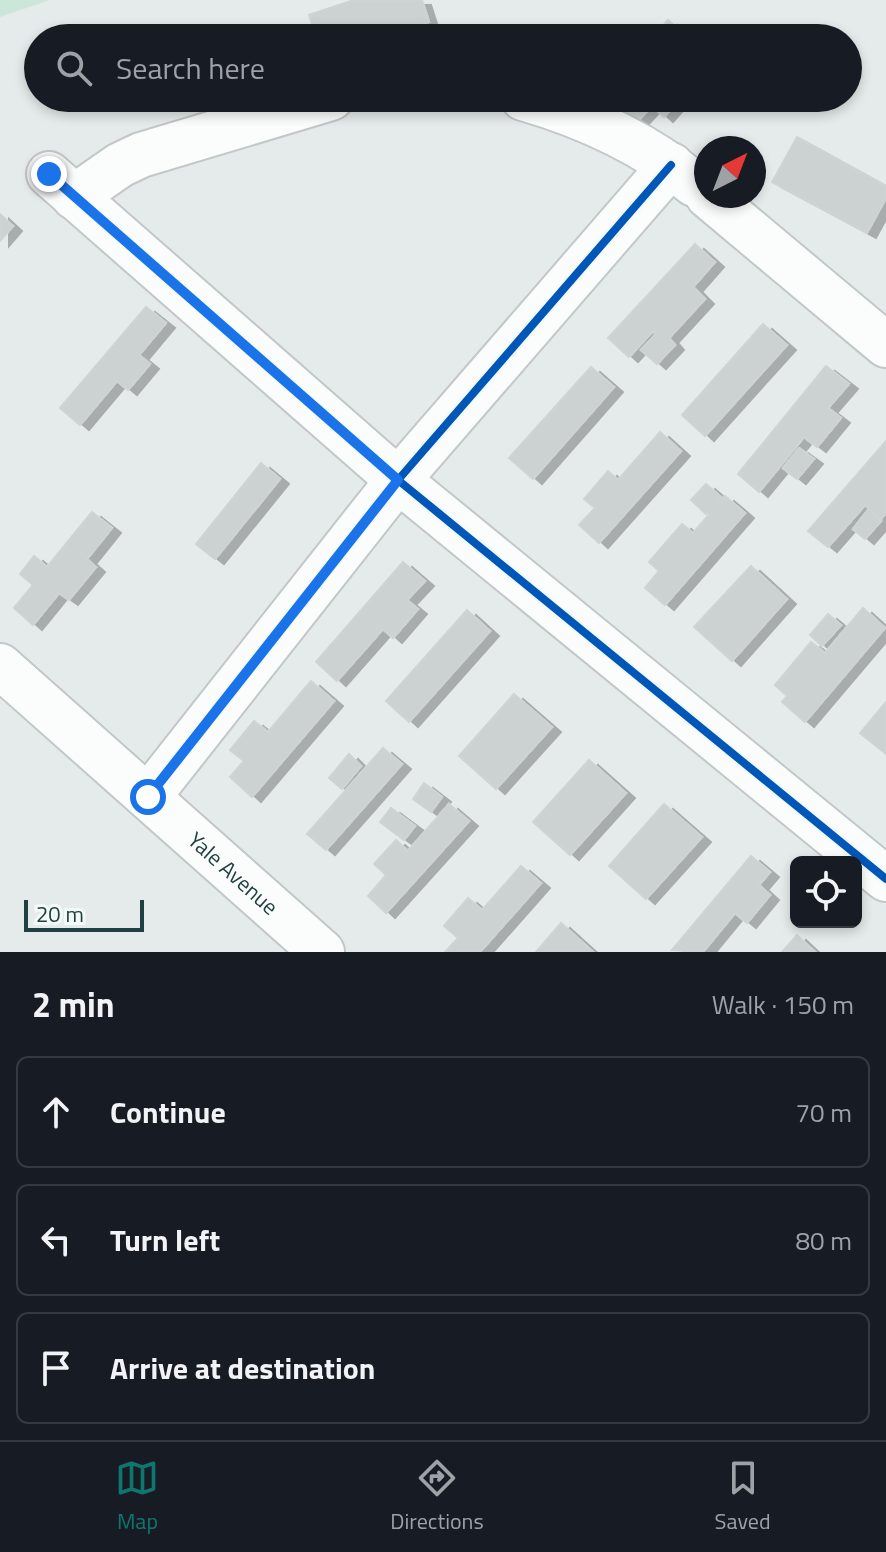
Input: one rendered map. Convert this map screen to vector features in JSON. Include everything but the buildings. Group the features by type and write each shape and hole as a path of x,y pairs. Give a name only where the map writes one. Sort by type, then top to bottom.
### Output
{"street":[{"path":"284,112 141,155 61,185 398,480 886,879"},
{"path":"566,112 624,137 671,165 694,184"},
{"path":"148,797 398,480 671,165"},
{"path":"723,208 886,345"},
{"name":"Yale Avenue","path":"0,666 322,952"}],"green space":[{"path":"0,0 50,0 0,17"}],"cycle path":[{"path":"148,797 398,480 671,165"},
{"path":"49,174 398,480 886,879"}],"route":[{"path":"49,174 398,480 148,797"}]}
